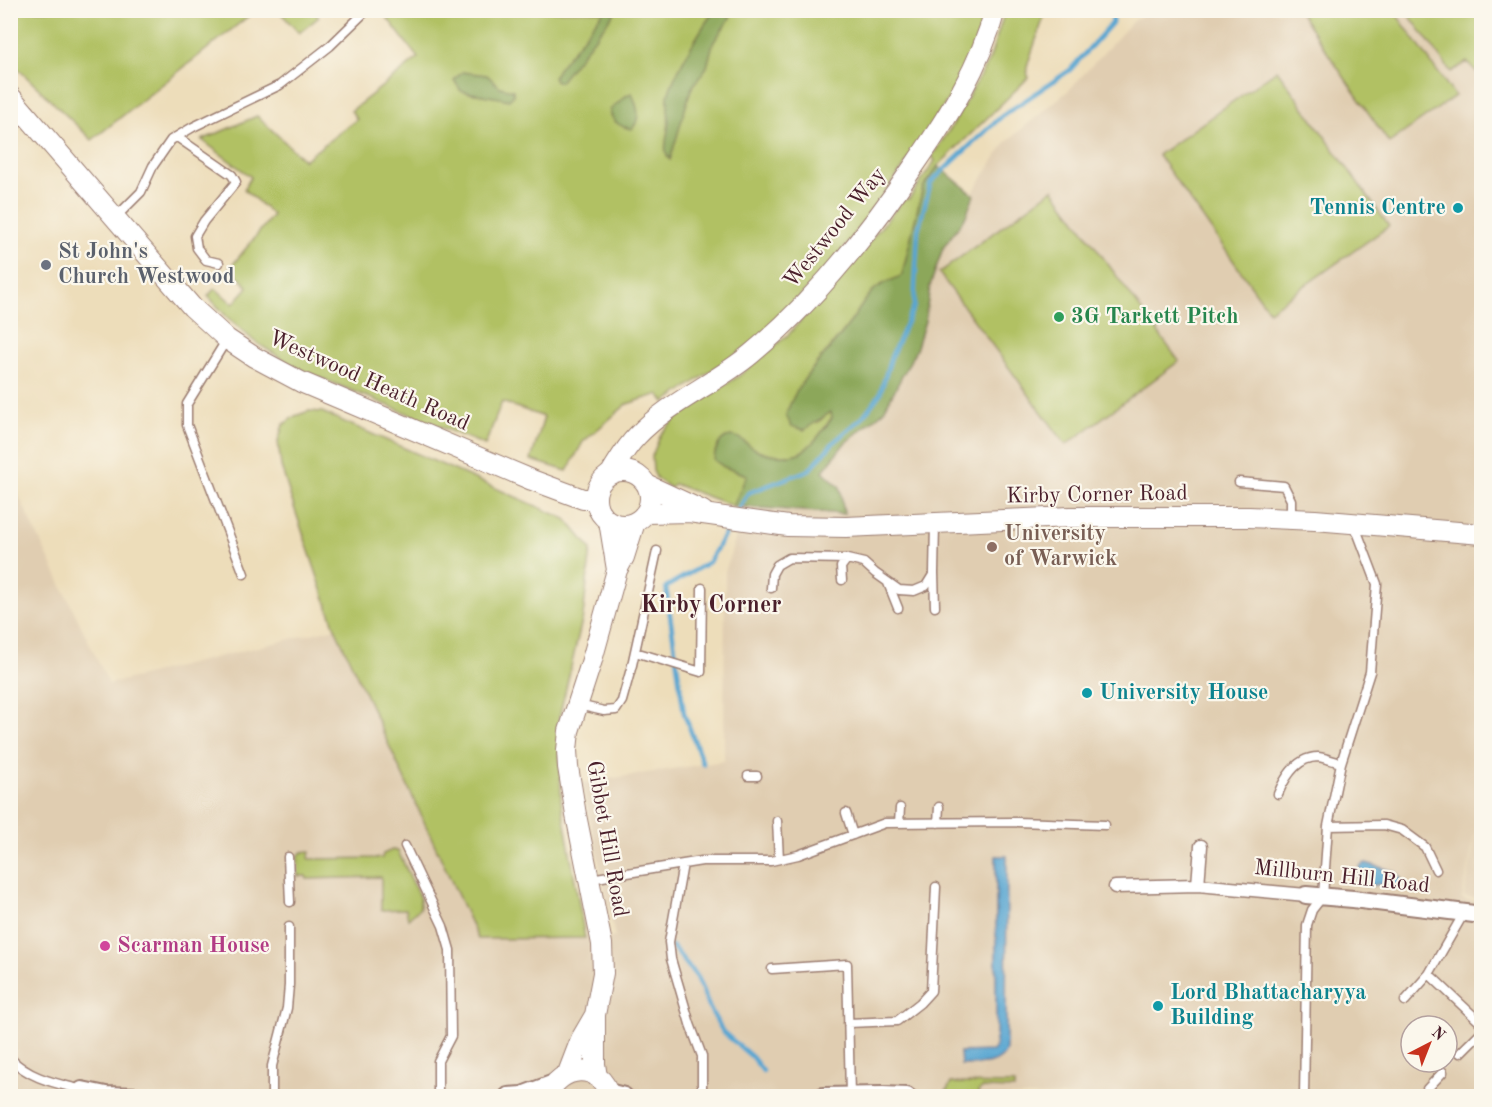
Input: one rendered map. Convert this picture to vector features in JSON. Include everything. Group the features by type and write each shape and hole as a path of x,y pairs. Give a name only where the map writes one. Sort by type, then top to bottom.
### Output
{"street":[{"name":"Westwood Way","path":"612,473 627,446 638,434 748,357 800,310 831,275 904,182 951,111 980,56 995,10"},
{"name":"Westwood Heath Road","path":"10,96 18,117 116,218 192,307 227,339 254,357 301,382 532,480 583,499 596,499"},
{"path":"644,482 627,470 612,473 601,482 596,499 602,515 619,525 641,517 650,504 650,493 637,463 642,440 650,425"},
{"name":"Kirby Corner Road","path":"644,482 716,516"},
{"name":"Kirby Corner Road","path":"641,517 689,512 749,522 799,526 1070,517 1291,519 1482,534"},
{"name":"Gibbet Hill Road","path":"557,1084 595,1015 603,973 602,944 568,768 568,731 578,705 617,570 641,517"},
{"name":"Gibbet Hill Road","path":"609,521 617,570"},
{"path":"1198,885 1201,846"},
{"name":"Millburn Hill Road","path":"1115,887 1198,885 1323,896 1482,915"},
{"name":"Gibbet Hill Road","path":"595,1015 610,1091"},
{"path":"508,1096 522,1095 557,1084 581,1071 610,1091"},
{"path":"82,1090 106,1096 139,1096"},
{"path":"823,1096 907,1096"}],"lane":[{"path":"116,218 141,192 153,166 171,140 280,85 330,46 367,10"},
{"path":"177,136 232,175 236,182 204,221 195,236 197,248 206,260 219,264"},
{"path":"227,339 187,404 187,425 243,574"},
{"path":"1239,482 1284,486 1291,500 1291,519"},
{"path":"1304,1096 1307,925 1312,910 1323,896 1328,826 1341,763 1370,672 1375,614 1377,584 1358,534 1349,522"},
{"path":"935,523 935,607"},
{"path":"578,705 604,711 616,710 622,701 657,551"},
{"path":"771,588 772,574 777,565 789,558 847,559 864,563 899,590 914,591 926,586 934,573"},
{"path":"842,580 841,567 847,559"},
{"path":"888,582 898,608"},
{"path":"634,652 701,672 702,588"},
{"path":"1278,794 1290,772 1300,762 1317,757 1341,763"},
{"path":"938,823 939,807"},
{"path":"899,823 900,808"},
{"path":"846,813 853,835"},
{"path":"777,821 778,859"},
{"path":"590,879 702,861 771,861 798,855 885,823 1017,822 1105,825"},
{"path":"1328,826 1384,825 1402,830 1425,847 1436,870"},
{"path":"405,846 443,926 450,950 451,1036 438,1061 438,1096"},
{"path":"288,857 290,902"},
{"path":"683,864 669,942 671,958 690,1024 702,1056 702,1096"},
{"path":"848,1023 897,1022 931,991 936,887"},
{"path":"1405,1001 1429,974 1464,913"},
{"path":"272,1096 272,1066 287,1008 289,927"},
{"path":"772,969 847,964 850,1095"},
{"path":"1429,974 1482,1024"},
{"path":"1460,1053 1482,1030"},
{"path":"10,1058 17,1066 43,1080 82,1090"},
{"path":"1427,1089 1441,1074"}],"shaded area":[{"name":"University of Warwick","path":"1151,11 1481,11 1482,801 1462,899 1481,902 1481,1096 11,1096 10,478 109,684 335,628 478,939 615,937 582,783 724,761 725,572 746,504 929,268 971,195 1006,142 1069,90 1134,20"},
{"path":"1481,807 1481,899 1464,897"}],"green space":[{"path":"10,11 255,11 92,140 11,62"},
{"path":"279,11 313,11 319,17 299,33"},
{"path":"382,11 988,11 962,76 922,142 833,263 760,338 665,402 659,394 627,404 583,442 567,471 531,460 544,417 502,402 485,445 299,369 255,342 208,296 215,288 233,304 248,287 230,268 273,215 244,189 251,177 202,140 257,116 304,160 357,119 351,111 418,58"},
{"path":"604,11 616,11 560,82 556,81 553,78 558,69"},
{"path":"714,11 732,11 730,18 713,43 707,67 691,89 670,160 666,141 670,89 688,53"},
{"path":"1005,11 1046,11 1027,66 1028,78 938,166 923,187 902,275 880,285 870,294 797,390 786,416 817,423 831,411 832,417 822,432 806,449 790,455 765,453 737,438 723,439 715,452 724,467 747,475 733,506 674,484 671,488 657,479 653,471 652,456 661,434 679,415 739,376 789,334 903,200 909,199 935,161 932,156 952,126 990,58"},
{"path":"1299,11 1394,11 1455,96 1389,143"},
{"path":"1406,11 1481,11 1481,76 1467,62 1451,72"},
{"path":"1277,70 1389,226 1269,311 1158,155"},
{"path":"462,72 487,75 500,87 513,90 513,96 509,100 461,91 454,80"},
{"path":"632,93 638,116 632,129 617,123 612,118 610,110"},
{"path":"938,166 974,195 966,216 943,248 930,286 925,321 916,350 883,412 845,443 823,471 840,487 844,514 733,506 747,475 724,467 714,460 720,443 726,437 731,436 741,439 760,451 790,455 806,449 818,436 832,418 831,412 804,430 791,426 786,415 791,402 805,379 870,294 881,285 902,275 923,187"},
{"name":"3G Tarkett Pitch","path":"1053,189 1179,361 1066,445 939,273"},
{"path":"309,411 322,412 566,519 591,549 583,616 559,718 561,801 585,938 478,939 335,628 290,495 281,466 278,441 283,425 295,416"},
{"path":"392,850 398,851 420,899 420,908 408,919 406,909 381,910 381,877 307,879 306,876 298,876 298,856 302,852 310,851 309,859 382,858 383,854"},
{"path":"951,1083 1014,1084 1014,1089 983,1088 978,1092 978,1096 944,1095"}],"water":[{"path":"996,856 1007,856 1006,1051 992,1063 961,1065 960,1052 992,1051 996,1046"},
{"path":"1366,863 1396,872 1402,881 1396,887 1362,884 1357,877 1361,865"}],"waterway":[{"path":"736,514 748,493 809,470 834,442 861,419 880,394 891,357 914,306 918,230 931,182 1002,116 1070,70 1112,23 1114,10"},
{"path":"703,764 684,713 666,587 709,562 731,523"},
{"path":"672,946 697,977 710,1009 723,1032 752,1057 763,1071"}],"place":[{"name":"Tennis Centre","path":"1458,208"},
{"name":"St John's Church Westwood","path":"46,265"},
{"name":"3G Tarkett Pitch","path":"1059,317"},
{"name":"University of Warwick","path":"992,547"},
{"name":"University House","path":"1087,693"},
{"name":"Scarman House","path":"105,946"},
{"name":"Lord Bhattacharyya Building","path":"1158,1006"}],"district":[{"name":"Kirby Corner","path":"711,606"}]}
